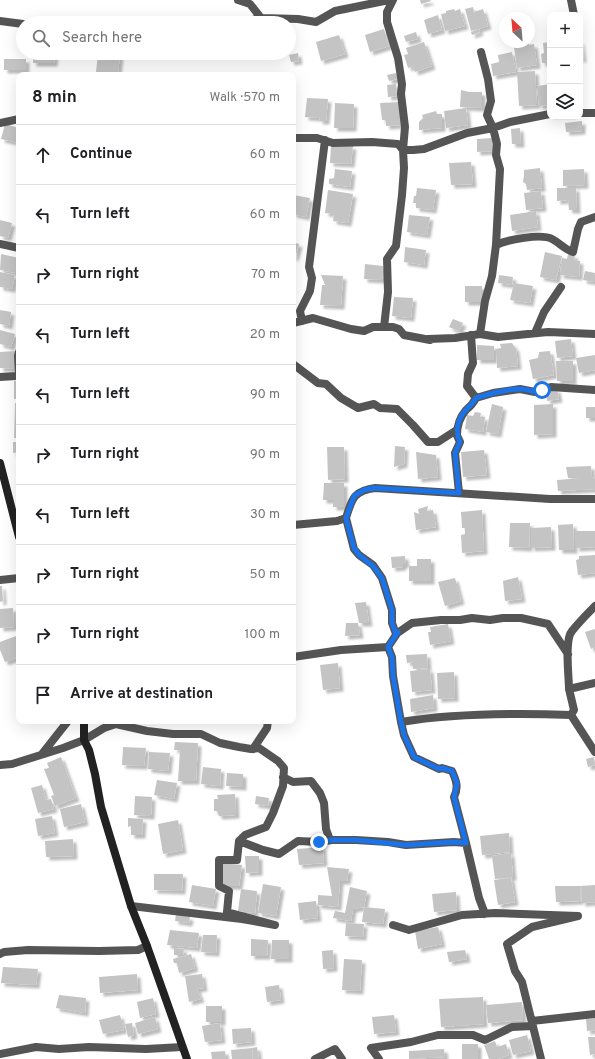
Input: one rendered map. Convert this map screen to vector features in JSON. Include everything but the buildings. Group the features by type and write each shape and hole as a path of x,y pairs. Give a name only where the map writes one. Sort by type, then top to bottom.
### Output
{"street":[{"path":"238,0 250,4 259,16"},
{"path":"296,19 316,22 335,11 389,0"},
{"path":"384,327 388,292 387,259 396,246 404,168 403,150 405,127 401,94 402,84 398,58 386,22 387,12 392,0"},
{"path":"571,0 573,12"},
{"path":"0,21 16,23"},
{"path":"480,334 485,300 492,276 496,245 500,169 496,155 497,144 493,128 487,115 491,101 488,79 481,52"},
{"path":"583,114 595,113"},
{"path":"403,150 424,149 467,133 547,115"},
{"path":"0,123 16,120"},
{"path":"296,138 317,138 333,143 364,142 398,144 403,150"},
{"path":"302,320 300,311 310,291 312,278 309,267 325,140"},
{"path":"496,245 505,241 526,238 551,238 565,249 573,252 581,222 595,217"},
{"path":"0,244 16,247"},
{"path":"535,333 544,312 561,287"},
{"path":"296,322 313,318 351,329 364,330 373,327 393,327 404,335 429,340 480,334 498,337 548,332 595,334"},
{"path":"471,335 473,363 468,374 467,386 476,398"},
{"path":"296,366 318,383 326,384 341,398 358,408 374,404 380,408 397,409 428,442 438,442 455,431 460,442 455,453 459,493"},
{"path":"0,377 16,376"},
{"path":"457,435 457,425 476,398 492,393 520,389 535,392 551,386 595,390"},
{"path":"0,463 16,525"},
{"path":"398,632 396,634 392,623 392,610 382,578 373,566 359,555 354,548 346,518 354,496 364,490 386,488 550,499 595,499"},
{"path":"296,525 337,521 346,518"},
{"path":"0,580 16,578"},
{"path":"571,715 574,710 569,689 568,639 580,620 595,606"},
{"path":"388,647 398,632 412,623 472,618 490,620 521,618 548,624 568,654"},
{"path":"296,657 340,650 388,647"},
{"path":"388,647 392,657 393,676 404,735 414,757 439,769 442,768 452,771 457,783 454,797 479,898 485,914"},
{"path":"569,689 595,684"},
{"path":"401,722 476,715 571,715"},
{"path":"571,715 595,752"},
{"path":"41,754 66,724"},
{"path":"84,724 84,740 89,750 95,774 100,807 130,906 147,946 187,1059"},
{"path":"0,765 12,764 84,740 110,724"},
{"path":"121,724 147,731 173,734 201,734 220,743 253,749 259,748 278,761 284,768 283,786 266,827 245,836 239,841 237,860 219,860 218,886 228,891 227,912 275,925 242,919 130,906"},
{"path":"253,749 267,728 268,724"},
{"path":"283,777 293,782 312,781 320,793 324,803 326,829 330,840"},
{"path":"239,841 279,854 298,841 319,842 330,840 356,840 406,845 454,842 466,843"},
{"path":"393,925 410,930 447,918 462,915 578,916 532,927 507,944 515,971 522,982 540,1059"},
{"path":"0,954 4,952 28,950 138,950 147,946"},
{"path":"379,1059 371,1048 412,1042 438,1035 473,1035 485,1040 512,1027 595,1014"},
{"path":"0,1054 36,1047 59,1049 88,1047 146,1050 182,1047"},
{"path":"316,1059 335,1049 342,1059"}],"route":[{"path":"319,842 332,840 356,840 406,845 454,842 466,843 454,797 457,783 452,771 442,768 439,769 414,757 404,735 393,676 392,657 388,647 398,632 396,634 392,623 392,610 382,578 369,561 359,555 354,548 346,518 354,496 364,490 374,488 459,493 455,453 460,442 457,435 457,425 476,398 492,393 520,389 535,392 542,390"}]}
